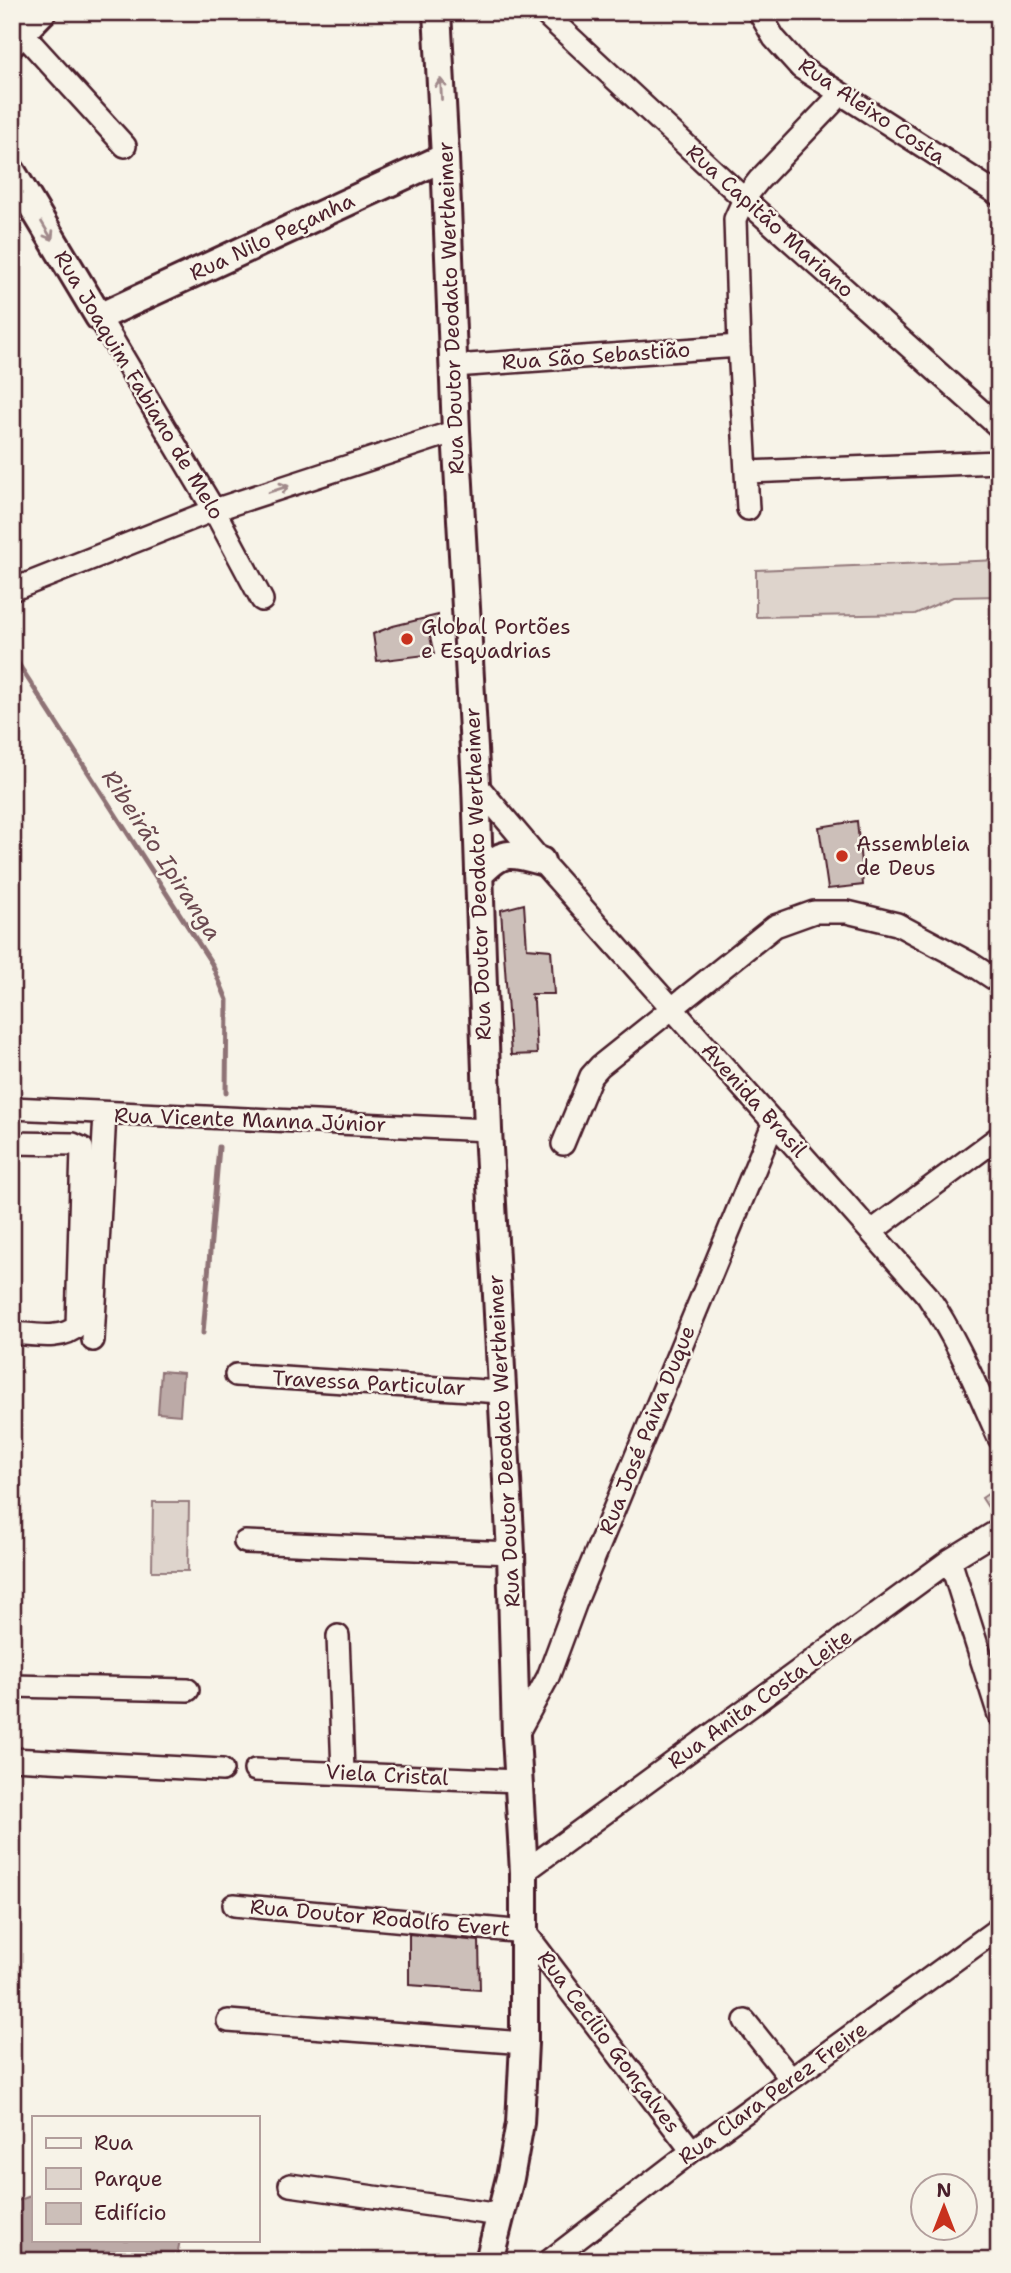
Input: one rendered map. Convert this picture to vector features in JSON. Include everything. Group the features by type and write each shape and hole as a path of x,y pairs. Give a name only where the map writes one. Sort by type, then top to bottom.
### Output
{"main road":[{"path":"17,38 42,12"},
{"name":"Rua Doutor Deodato Wertheimer","path":"437,12 456,431 477,783 488,1130 511,1553 516,1736 526,1932 520,2123 489,2261"},
{"name":"Rua Nilo Peçanha","path":"99,317 445,157"},
{"name":"Rua Joaquim Fabiano de Melo","path":"12,172 99,317"},
{"path":"479,875 495,859 508,854 541,861"}],"street":[{"name":"Rua Capitão Mariano","path":"543,12 744,199 999,427"},
{"name":"Rua Aleixo Costa","path":"759,12 774,38 801,68 999,195"},
{"path":"17,38 125,146"},
{"path":"748,509 735,219 744,199 841,94"},
{"name":"Rua Joaquim Fabiano de Melo","path":"99,317 214,510 262,600"},
{"name":"Rua São Sebastião","path":"454,366 739,346"},
{"path":"12,590 214,510 456,431"},
{"path":"747,472 999,463"},
{"name":"Avenida Brasil","path":"477,783 541,861 927,1295 947,1324 999,1438"},
{"path":"563,1143 591,1076 600,1066 775,926 814,912 847,912 897,924 970,963 999,982"},
{"name":"Rua Vicente Manna Júnior","path":"12,1108 488,1130"},
{"path":"93,1340 105,1113"},
{"name":"Rua José Paiva Duque","path":"516,1736 548,1677 588,1573 774,1122"},
{"path":"872,1231 999,1137"},
{"path":"12,1143 73,1144 82,1148 77,1326 71,1332 57,1335 12,1333"},
{"name":"Travessa Particular","path":"236,1375 501,1391"},
{"name":"Rua Anita Costa Leite","path":"524,1872 950,1560 999,1530"},
{"path":"245,1542 511,1553"},
{"path":"950,1560 999,1715"},
{"path":"338,1636 343,1772"},
{"path":"12,1686 188,1690"},
{"path":"12,1759 222,1770"},
{"name":"Viela Cristal","path":"255,1770 518,1781"},
{"name":"Rua Doutor Rodolfo Evert","path":"234,1905 526,1932"},
{"name":"Rua Clara Perez Freire","path":"549,2261 692,2151 999,1928"},
{"name":"Rua Cecílio Gonçalves","path":"526,1932 692,2151"},
{"path":"228,2021 524,2043"},
{"path":"745,2021 791,2079"},
{"path":"290,2185 500,2215"}],"green space":[{"path":"999,560 999,596 953,597 915,614 756,617 756,570"},
{"path":"998,1487 999,1507 991,1512 982,1498"},
{"path":"153,1502 189,1502 188,1571 152,1571"}],"shaded area":[{"path":"161,1371 183,1373 180,1415 158,1413"},
{"path":"32,2195 32,2242 180,2242 176,2261 12,2261 12,2203"}],"building":[{"name":"Global Portões e Esquadrias","path":"438,615 438,629 429,632 434,654 377,661 373,634"},
{"name":"Assembleia de Deus","path":"857,821 863,885 828,889 819,827"},
{"path":"524,904 527,948 551,950 554,994 531,994 534,1002 537,1054 511,1055 501,910"},
{"path":"409,1934 479,1941 480,1990 409,1985"}],"waterway":[{"name":"Ribeirão Ipiranga","path":"12,654 212,964 227,1000 226,1093"},
{"path":"203,1333 219,1147"}],"place":[{"name":"Global Portões e Esquadrias","path":"407,639"},
{"name":"Assembleia de Deus","path":"842,856"}]}
